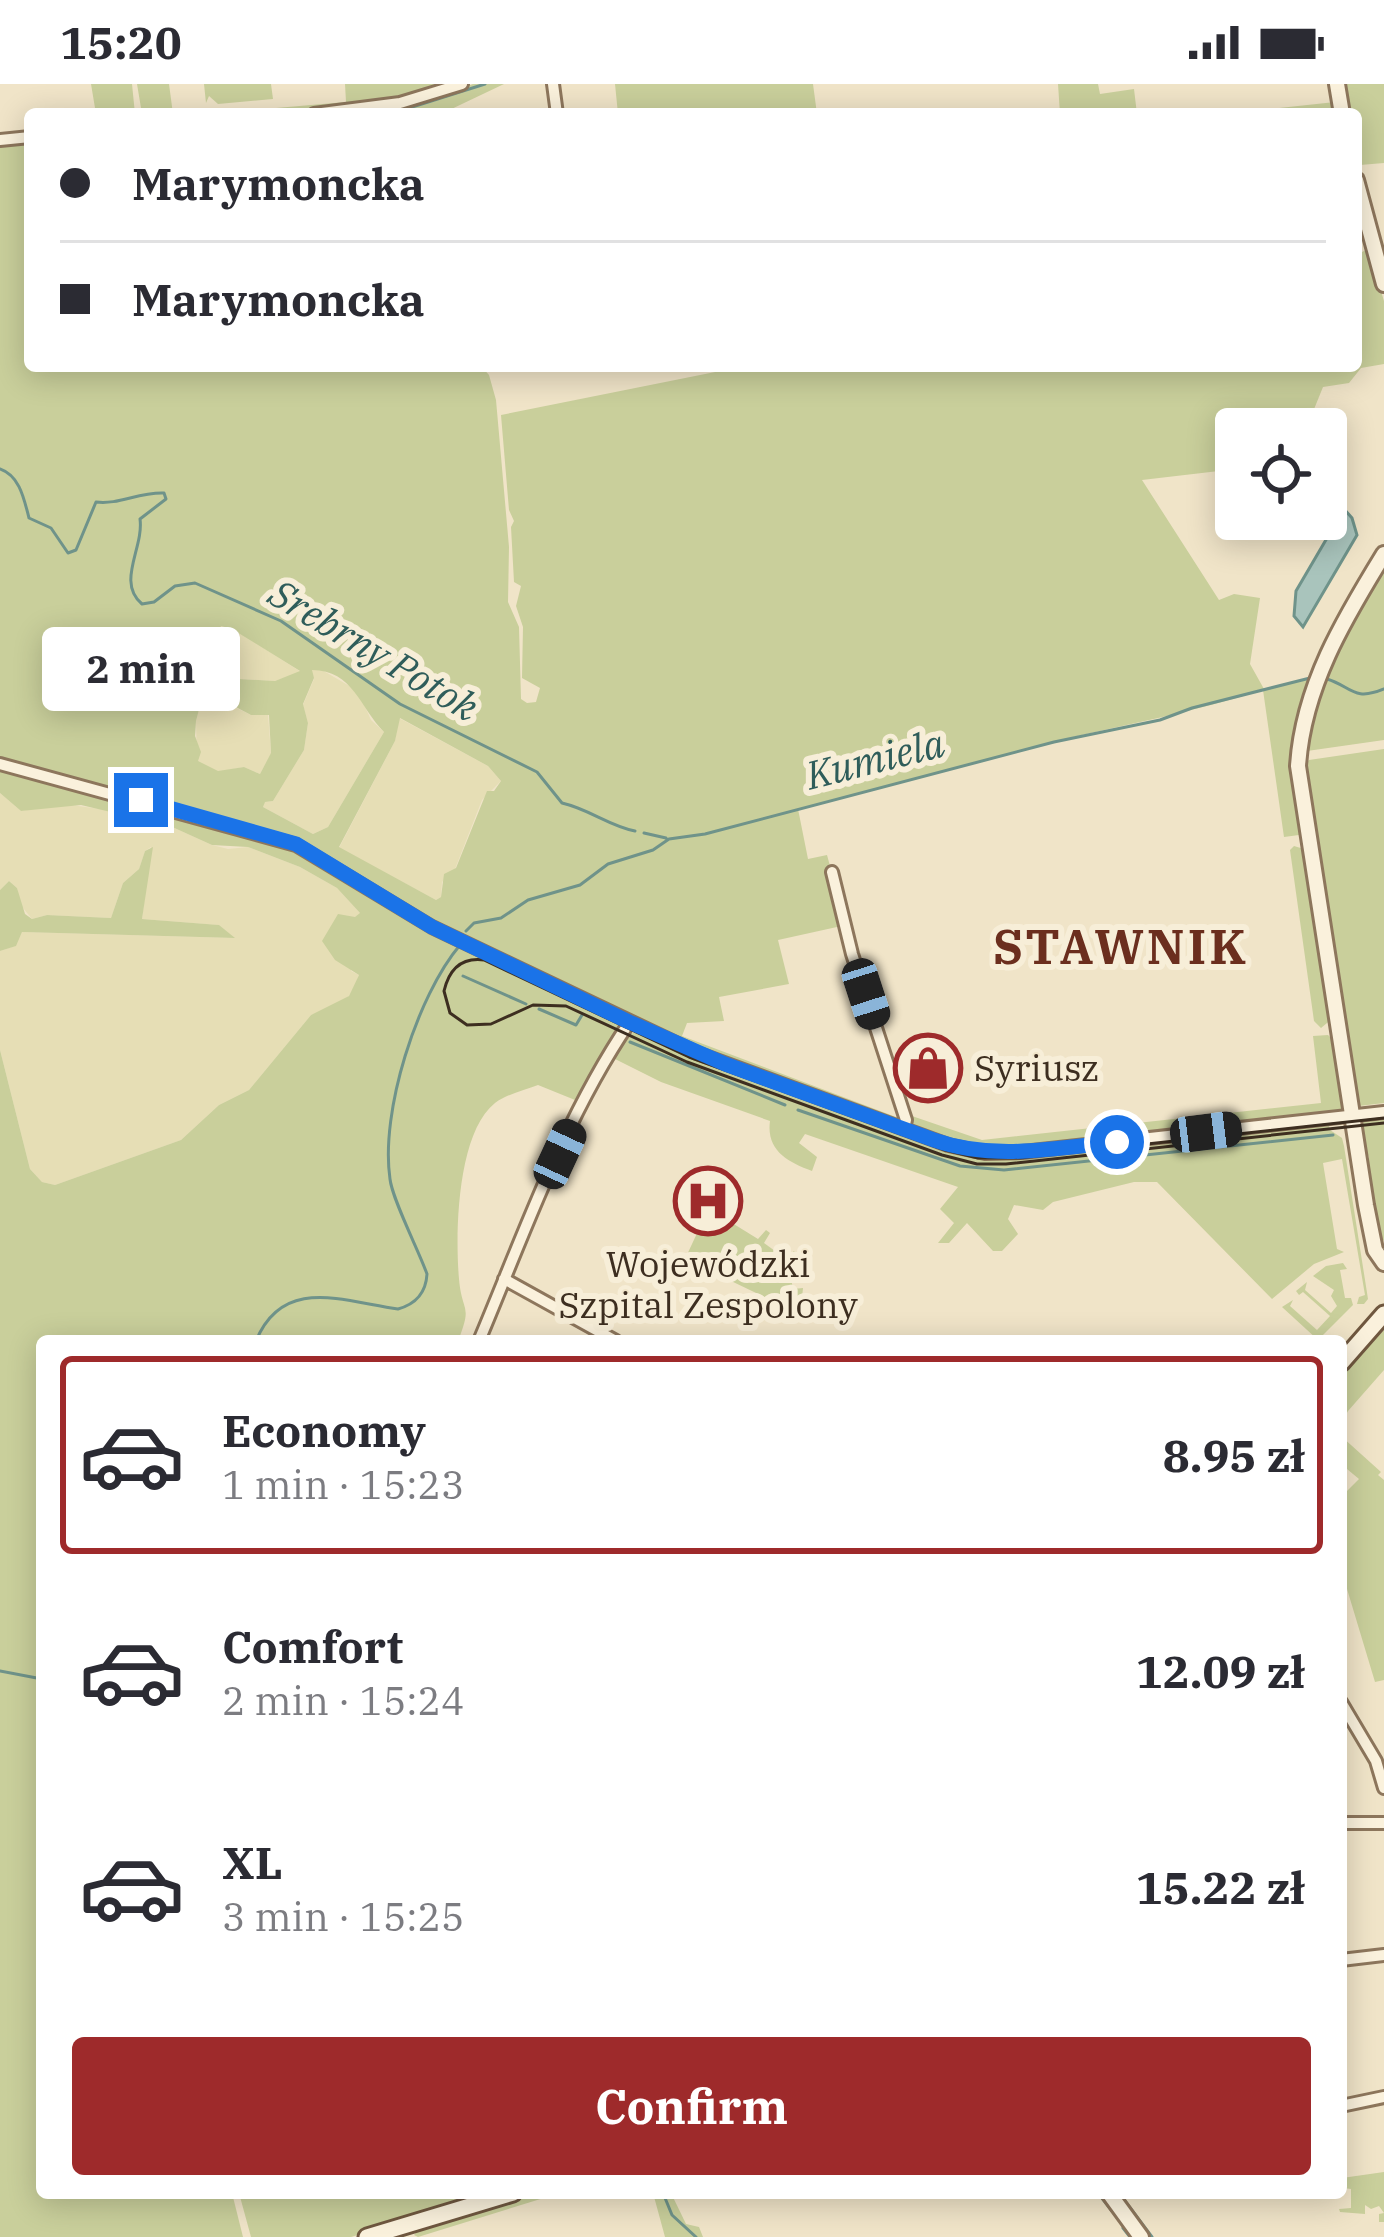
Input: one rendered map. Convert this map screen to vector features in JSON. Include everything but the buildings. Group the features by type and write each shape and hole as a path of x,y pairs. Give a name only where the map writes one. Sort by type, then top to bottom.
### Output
{"main road":[{"path":"1347,1359 1384,1314"},
{"path":"1347,1360 1384,1326"},
{"path":"367,2237 493,2199"}],"street":[{"path":"361,108 400,103 462,84"},
{"path":"1362,202 1384,284"},
{"path":"1384,554 1331,644 1301,736 1299,780 1378,1240 1375,1250 1384,1263"},
{"path":"0,764 296,844 453,937 629,1022 725,1064 964,1149 1010,1153 1384,1112"},
{"path":"832,872 852,954 906,1120 904,1129"},
{"path":"481,1335 607,1054 629,1022"},
{"path":"504,1280 605,1335"},
{"path":"1347,1712 1376,1761 1384,1788"},
{"path":"1347,1823 1384,1823"},
{"path":"1347,1959 1384,1955"},
{"path":"1347,2105 1384,2097"},
{"path":"1113,2199 1141,2237"}],"shaded area":[{"path":"221,626 232,628 301,672 275,681 222,678 222,701 251,715 268,715 271,754 260,774 244,767 218,772 197,762 196,721"},
{"path":"311,670 322,670 358,691 371,720 384,732 328,827 313,834 263,807 264,802 273,801 304,750 308,723 303,705 314,679"},
{"path":"399,718 488,766 501,781 482,800 455,869 442,882 441,897 436,900 339,848 395,741"},
{"path":"0,793 21,811 64,804 122,812 212,845 248,847 337,888 361,914 356,917 351,971 359,975 349,996 311,1015 249,1090 219,1105 181,1140 55,1185 42,1182 30,1169 0,1050 0,951 15,946 22,932 233,938 218,925 142,919 151,847 139,869 123,883 111,918 47,915 32,919 19,903 17,888 9,881 0,890"}],"green space":[{"path":"91,84 132,84 134,108 95,108"},
{"path":"137,84 169,84 172,108 141,108"},
{"path":"204,84 271,84 273,99 218,104 209,96 206,103"},
{"path":"345,84 450,84 358,106 276,108 346,102"},
{"path":"473,84 504,84 454,108 383,108"},
{"path":"615,84 813,84 816,108 617,108"},
{"path":"1058,84 1098,84 1100,94 1134,89 1136,108 1060,108"},
{"path":"1345,84 1384,84 1384,163 1362,165 1362,108 1350,108"},
{"path":"1335,102 1336,108 1280,108"},
{"path":"24,142 24,372 486,372 496,400 509,547 508,602 519,627 521,699 527,703 536,702 540,688 522,678 523,627 516,606 521,586 514,582 514,521 509,510 501,415 715,372 1358,372 1349,383 1323,387 1314,408 1215,408 1215,471 1142,480 1219,600 1234,594 1260,598 1250,664 1264,689 1314,678 1298,731 1299,835 1284,837 1263,690 798,809 808,859 827,855 846,925 778,940 789,984 719,997 724,1021 687,1023 682,1036 896,1117 909,1115 982,1140 1321,1103 1313,1036 1328,1035 1337,1044 1344,1110 1055,1145 971,1147 680,1043 493,960 616,1020 620,1029 580,1102 538,1085 500,1100 482,1117 461,1185 458,1260 466,1314 460,1335 36,1335 36,2199 234,2199 243,2237 0,2237 0,1050 30,1169 42,1182 55,1185 181,1140 219,1105 249,1090 311,1015 349,996 359,975 335,960 322,941 338,914 355,917 360,913 337,888 248,847 212,845 170,826 81,805 21,811 0,793 0,144","holes":["221,626 300,671 275,681 216,681 213,695 251,715 269,715 271,753 260,774 244,767 218,771 198,761 196,721","312,670 346,683 384,732 328,827 313,834 263,807 273,801 304,750 308,723 303,704 314,678","400,718 488,766 501,781 494,791 487,791 456,868 444,874 441,897 436,900 339,847 395,741"]},
{"path":"1368,249 1384,301 1384,364 1362,368 1362,252"},
{"path":"1384,564 1384,740 1307,751 1326,676"},
{"path":"1384,749 1384,1103 1359,1106 1304,765 1309,760"},
{"path":"1294,846 1304,849 1306,856 1333,1018 1321,1028 1314,1021 1290,850"},
{"path":"153,847 142,919 219,925 235,938 22,932 16,946 0,951 0,890 9,881 32,919 47,915 111,918 123,883"},
{"path":"637,1031 967,1154 1328,1122 1344,1146 1368,1299 1357,1304 1365,1295 1342,1159 1323,1163 1337,1249 1344,1252 1314,1264 1272,1299 1157,1182 1134,1182 1053,1202 1043,1210 1014,1205 1008,1219 1018,1234 1002,1251 993,1251 967,1223 949,1243 938,1243 954,1223 940,1209 958,1187 805,1134 799,1143 817,1157 812,1171 794,1163 771,1140 770,1121 661,1082 611,1057"},
{"path":"1384,1115 1384,1241 1378,1233 1364,1164 1369,1158 1358,1125 1360,1120"},
{"path":"690,1197 758,1239 766,1230 770,1233 764,1243 786,1259 794,1251 798,1260 788,1262 793,1289 803,1288 802,1298 791,1295 790,1301 800,1304 796,1312 685,1259 699,1229 681,1220"},
{"path":"1343,1263 1347,1269 1340,1270 1345,1298 1351,1298 1353,1305 1323,1335 1313,1335 1282,1307 1293,1300 1290,1306 1317,1330 1330,1316 1296,1291 1307,1282 1305,1290 1331,1313 1337,1306 1331,1296 1334,1290 1313,1276 1326,1266"},
{"path":"1384,1330 1384,1370 1347,1413 1347,1370"},
{"path":"1347,1441 1384,1480 1384,1680 1375,1682 1347,1589 1347,1491 1359,1479 1347,1469"},
{"path":"1384,2172 1384,2213 1379,2206 1365,2205 1365,2214 1340,2212 1351,2208 1347,2177"},
{"path":"241,2199 478,2199 351,2237 251,2237"},
{"path":"515,2199 541,2199 418,2237 414,2235 418,2230 411,2231"},
{"path":"655,2199 674,2199 686,2224 699,2227 703,2237 665,2237"}],"water":[{"path":"1347,512 1357,535 1303,627 1294,616 1296,591 1326,540 1347,540"}],"waterway":[{"path":"409,108 485,84"},
{"name":"Srebrny Potok","path":"0,469 17,483 29,518 51,528 68,553 76,550 96,502 164,493 166,499 140,519 131,586 142,604 154,602 175,586 195,583 281,621 400,704 537,772 562,803 635,831"},
{"name":"Kumiela","path":"466,931 474,923 501,918 528,900 580,885 608,864 653,850 669,839 705,834 1054,742 1160,720 1310,678"},
{"name":"Kumiela","path":"1327,679 1359,693 1384,689"},
{"name":"Srebrny Potok","path":"644,833 666,838"},
{"name":"Kumiela","path":"260,1335 282,1307 298,1300 336,1298 398,1309 422,1292 427,1274 390,1179 391,1121 416,1024 460,945"},
{"path":"463,976 526,1004"},
{"path":"539,1009 576,1025 582,1015"},
{"path":"630,1042 785,1105"},
{"path":"798,1110 960,1166 1004,1170 1333,1135"},
{"name":"Kumiela","path":"0,1671 36,1678"},
{"path":"665,2199 672,2215 696,2237"},
{"path":"1103,2199 1112,2211"},
{"path":"1124,2199 1152,2237"},
{"path":"1123,2228 1130,2237"}],"tram line":[{"path":"1384,1118 1020,1158 978,1158 689,1057 484,960 457,966 444,991 450,1013 467,1025 491,1024 533,1005 566,1006 687,1062 977,1164 1384,1123"}],"place":[{"name":"Syriusz","path":"928,1068"},
{"name":"Wojewódzki Szpital Zespolony","path":"708,1201"}],"district":[{"name":"STAWNIK","path":"1121,947"}],"route":[{"path":"141,800 296,844 432,927 680,1046 934,1140 986,1153 1117,1142"}]}
